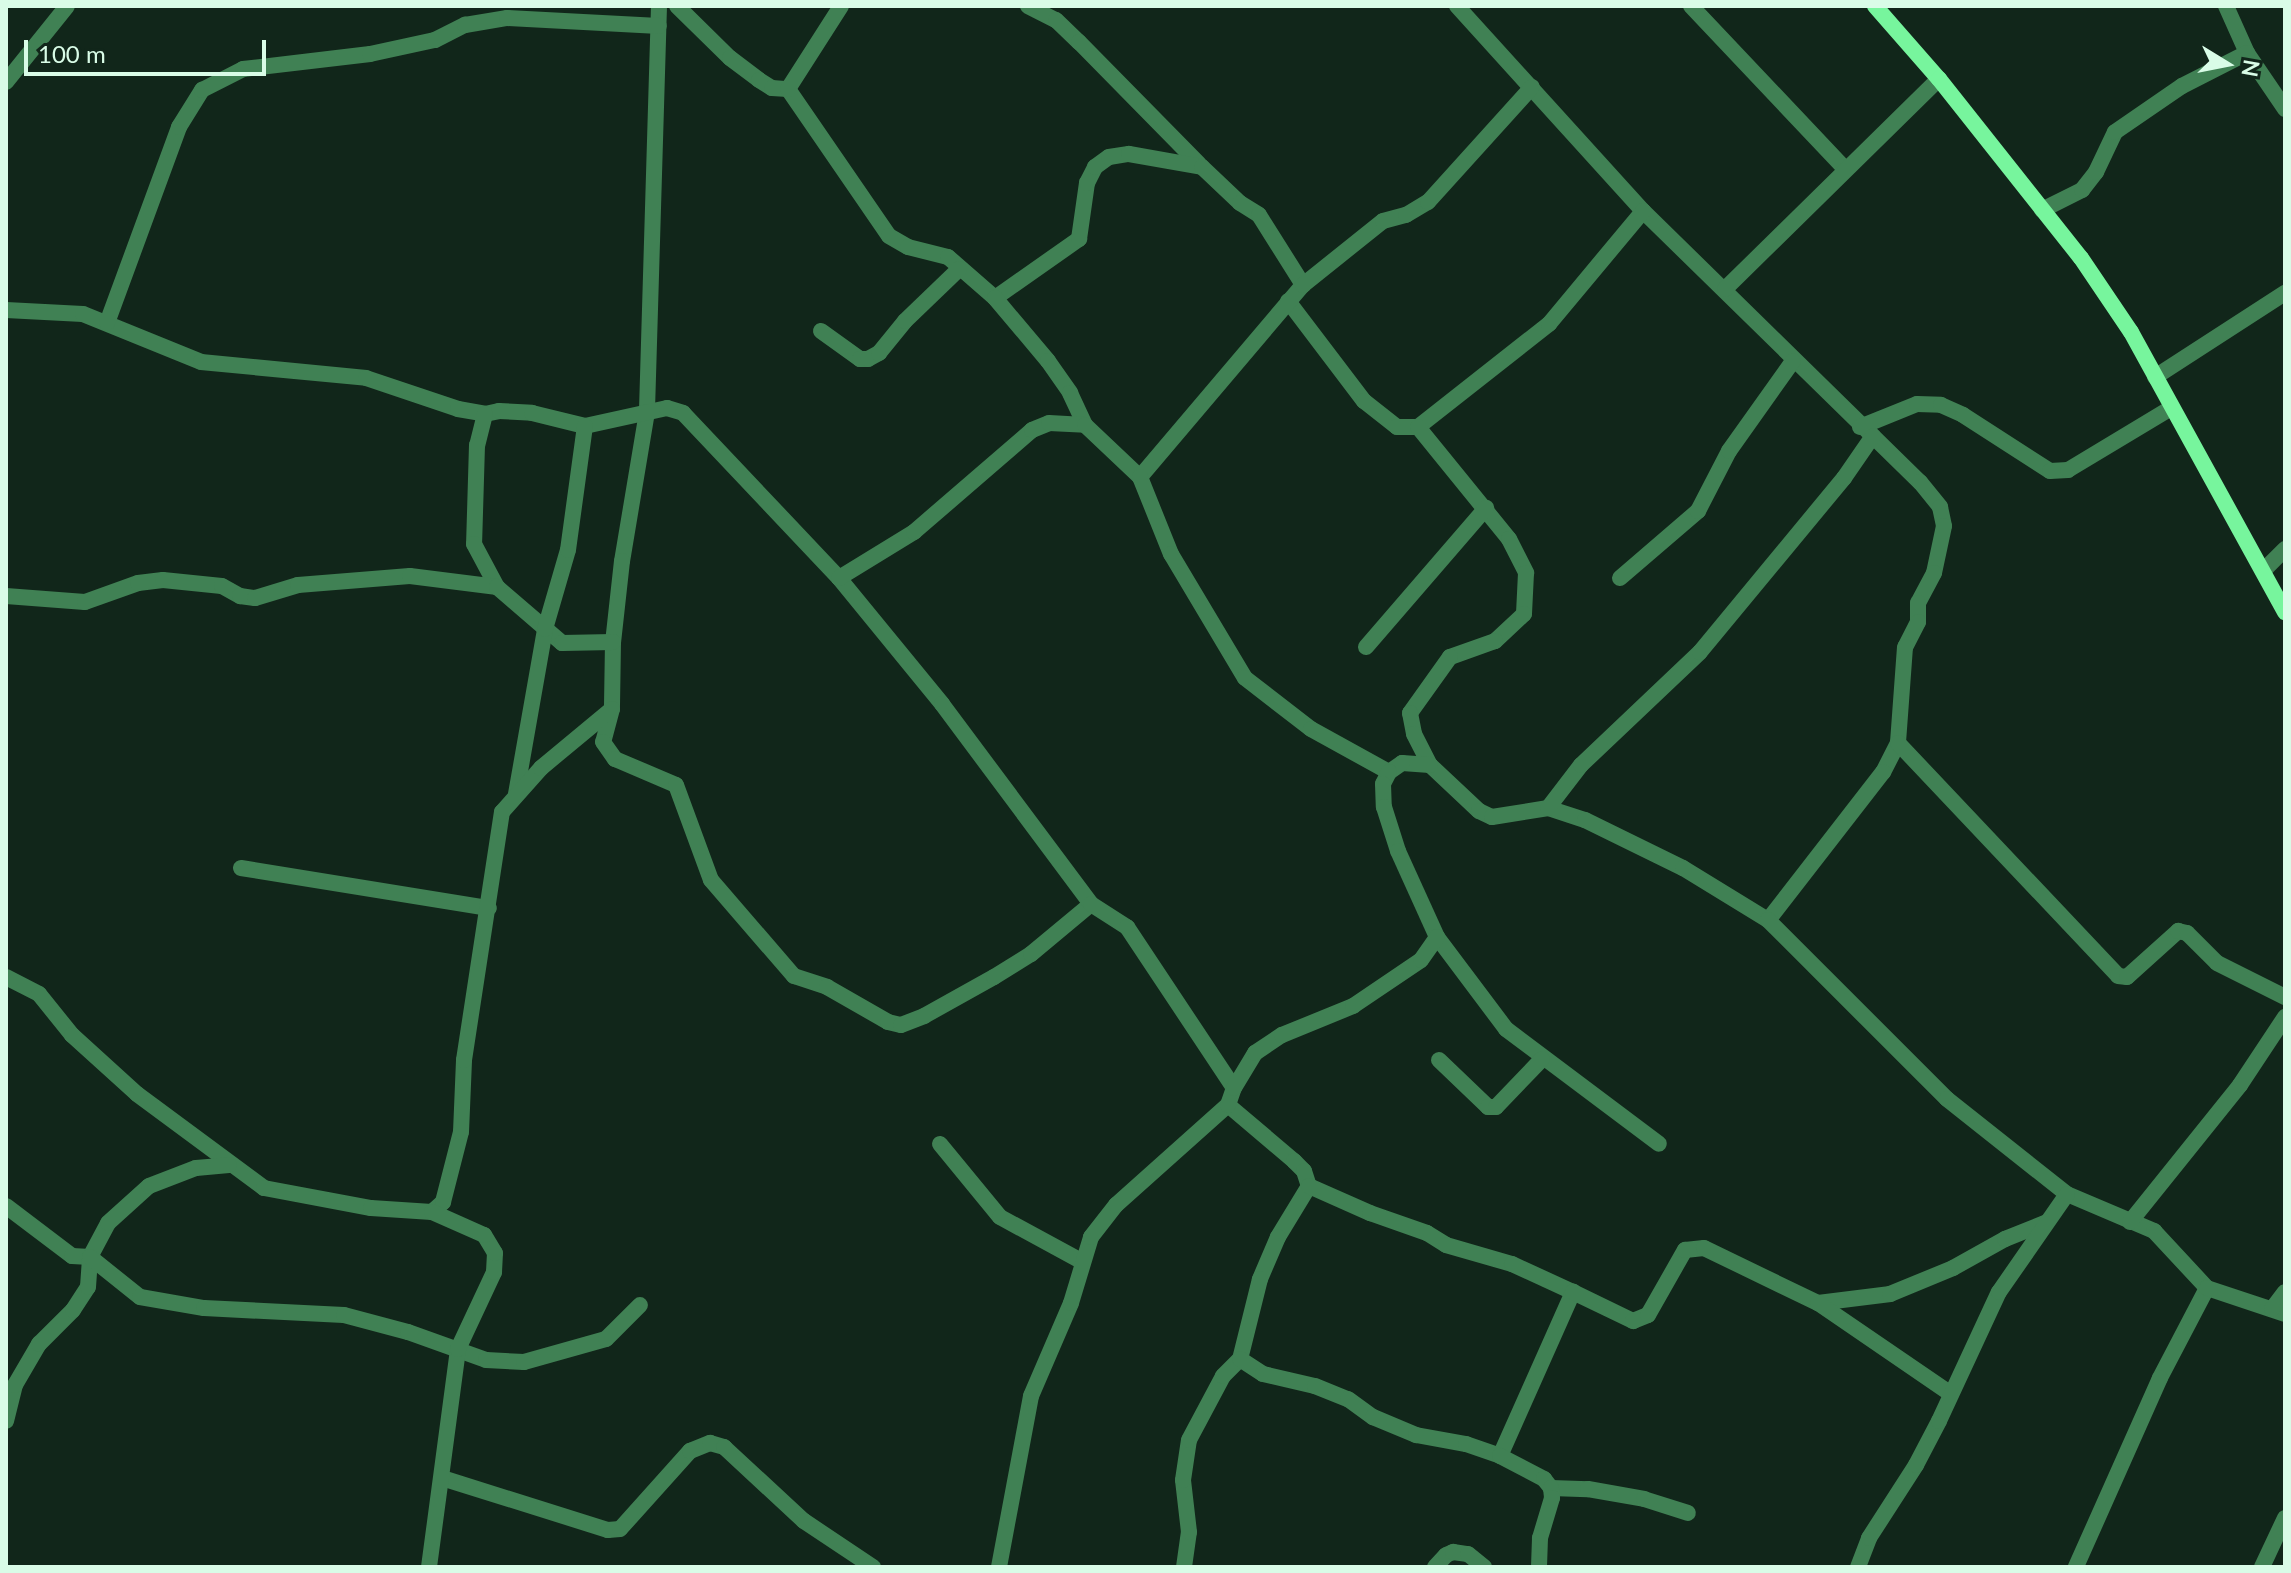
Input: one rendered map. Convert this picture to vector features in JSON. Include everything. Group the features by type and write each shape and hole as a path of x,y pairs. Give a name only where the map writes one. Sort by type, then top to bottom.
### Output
{"street":[{"path":"6,82 67,6"},
{"path":"659,6 647,412 622,561 613,642 612,709 603,742 615,759 676,785 711,880 794,976 827,987 888,1022 901,1025 924,1016 994,977 1031,954 1091,904"},
{"path":"677,6 730,58 759,80 772,88 788,89"},
{"path":"788,89 841,6"},
{"path":"1028,6 1056,20 1202,167 1240,203 1259,215 1303,285"},
{"path":"1457,6 1643,211 1725,289 1940,507 1944,526 1934,573 1918,603 1918,622 1905,647 1898,743 1883,772 1768,920"},
{"path":"1691,6 1845,169"},
{"path":"1875,6 1939,79 2081,258 2131,332 2285,612"},
{"path":"2226,6 2247,53 2285,109"},
{"path":"107,323 179,127 202,90 243,69 370,54 435,40 465,25 507,18 659,26"},
{"path":"2042,210 2082,190 2096,172 2115,132 2182,86 2247,53"},
{"path":"1725,289 1939,79"},
{"path":"1140,477 1303,285 1383,221 1406,215 1428,202 1532,87"},
{"path":"788,89 889,236 908,247 948,257 995,298 1048,361 1070,393 1085,425 1140,477 1171,554 1245,678 1311,729 1389,772"},
{"path":"995,298 1079,239 1087,183 1095,167 1109,157 1129,154 1202,167"},
{"path":"1288,301 1364,401 1397,427 1418,427 1549,324 1643,211"},
{"path":"821,331 860,359 868,359 879,353 905,321 959,269"},
{"path":"2155,377 2285,293"},
{"path":"6,310 83,314 201,362 366,378 458,409 485,414 499,411 532,413 585,426 667,408 683,413 696,423 839,578 942,704 1091,904 1127,927 1234,1088"},
{"path":"1620,578 1698,511 1729,451 1793,361"},
{"path":"1548,808 1581,765 1700,652 1844,478 1867,431 1917,404 1941,405 1963,415 2050,471 2068,470 2171,408"},
{"path":"485,414 477,445 474,544 485,570 497,587 562,643 613,642"},
{"path":"839,578 914,532 1032,430 1049,423 1085,425"},
{"path":"516,795 545,629 568,550 585,426"},
{"path":"1418,427 1509,539 1526,573 1524,614 1495,641 1450,657 1410,713 1414,734 1430,765 1479,811 1492,817 1548,808 1585,820 1683,868 1768,920 1947,1099 2067,1194 2154,1231 2207,1288 2279,1312 2285,1292"},
{"path":"1366,647 1486,508"},
{"path":"2263,571 2285,549"},
{"path":"6,596 85,602 138,583 163,580 222,586 240,596 255,598 298,585 410,576 497,587"},
{"path":"432,1212 443,1202 461,1132 464,1060 502,812 541,768 612,709"},
{"path":"1898,743 2118,976 2127,977 2178,931 2187,933 2217,963 2285,997"},
{"path":"1430,765 1402,763 1389,772 1383,784 1384,807 1398,851 1437,937 1506,1029 1659,1144"},
{"path":"241,868 489,908"},
{"path":"999,1567 1031,1396 1071,1303 1081,1261 1091,1237 1116,1205 1228,1105 1234,1088 1255,1053 1282,1035 1353,1006 1421,960 1437,937"},
{"path":"6,977 39,994 72,1035 137,1094 264,1188 283,1194 371,1208 432,1212 484,1235 495,1253 494,1272 458,1349 429,1567"},
{"path":"2130,1222 2240,1085 2285,1017"},
{"path":"1439,1060 1488,1107 1496,1107 1542,1059"},
{"path":"1228,1105 1294,1161 1304,1171 1309,1186 1370,1213 1427,1233 1446,1245 1512,1264 1633,1321 1648,1315 1685,1250 1704,1248 1818,1303 1951,1394"},
{"path":"940,1144 1000,1217 1081,1261"},
{"path":"6,1421 15,1385 39,1344 73,1310 88,1287 90,1257 108,1223 149,1186 196,1168 229,1165"},
{"path":"1184,1567 1189,1532 1183,1480 1189,1440 1223,1376 1240,1359 1260,1279 1278,1237 1309,1186"},
{"path":"1858,1567 1869,1538 1916,1465 1999,1292 2067,1194"},
{"path":"6,1206 72,1256 90,1257 140,1297 204,1308 344,1315 486,1360 524,1362 606,1339 640,1305"},
{"path":"1818,1303 1890,1294 1953,1268 2005,1239 2047,1222"},
{"path":"2076,1567 2160,1378 2207,1288"},
{"path":"1500,1456 1573,1292"},
{"path":"1240,1359 1263,1374 1315,1386 1348,1399 1373,1417 1416,1435 1466,1444 1500,1456 1544,1479 1551,1488 1552,1498 1540,1538 1539,1567"},
{"path":"442,1478 608,1530 620,1529 690,1451 710,1443 724,1447 804,1521 873,1567"},
{"path":"1551,1488 1588,1489 1644,1499 1688,1513"},
{"path":"2262,1567 2285,1518"},
{"path":"1435,1567 1453,1552 1468,1554 1484,1567"}]}
